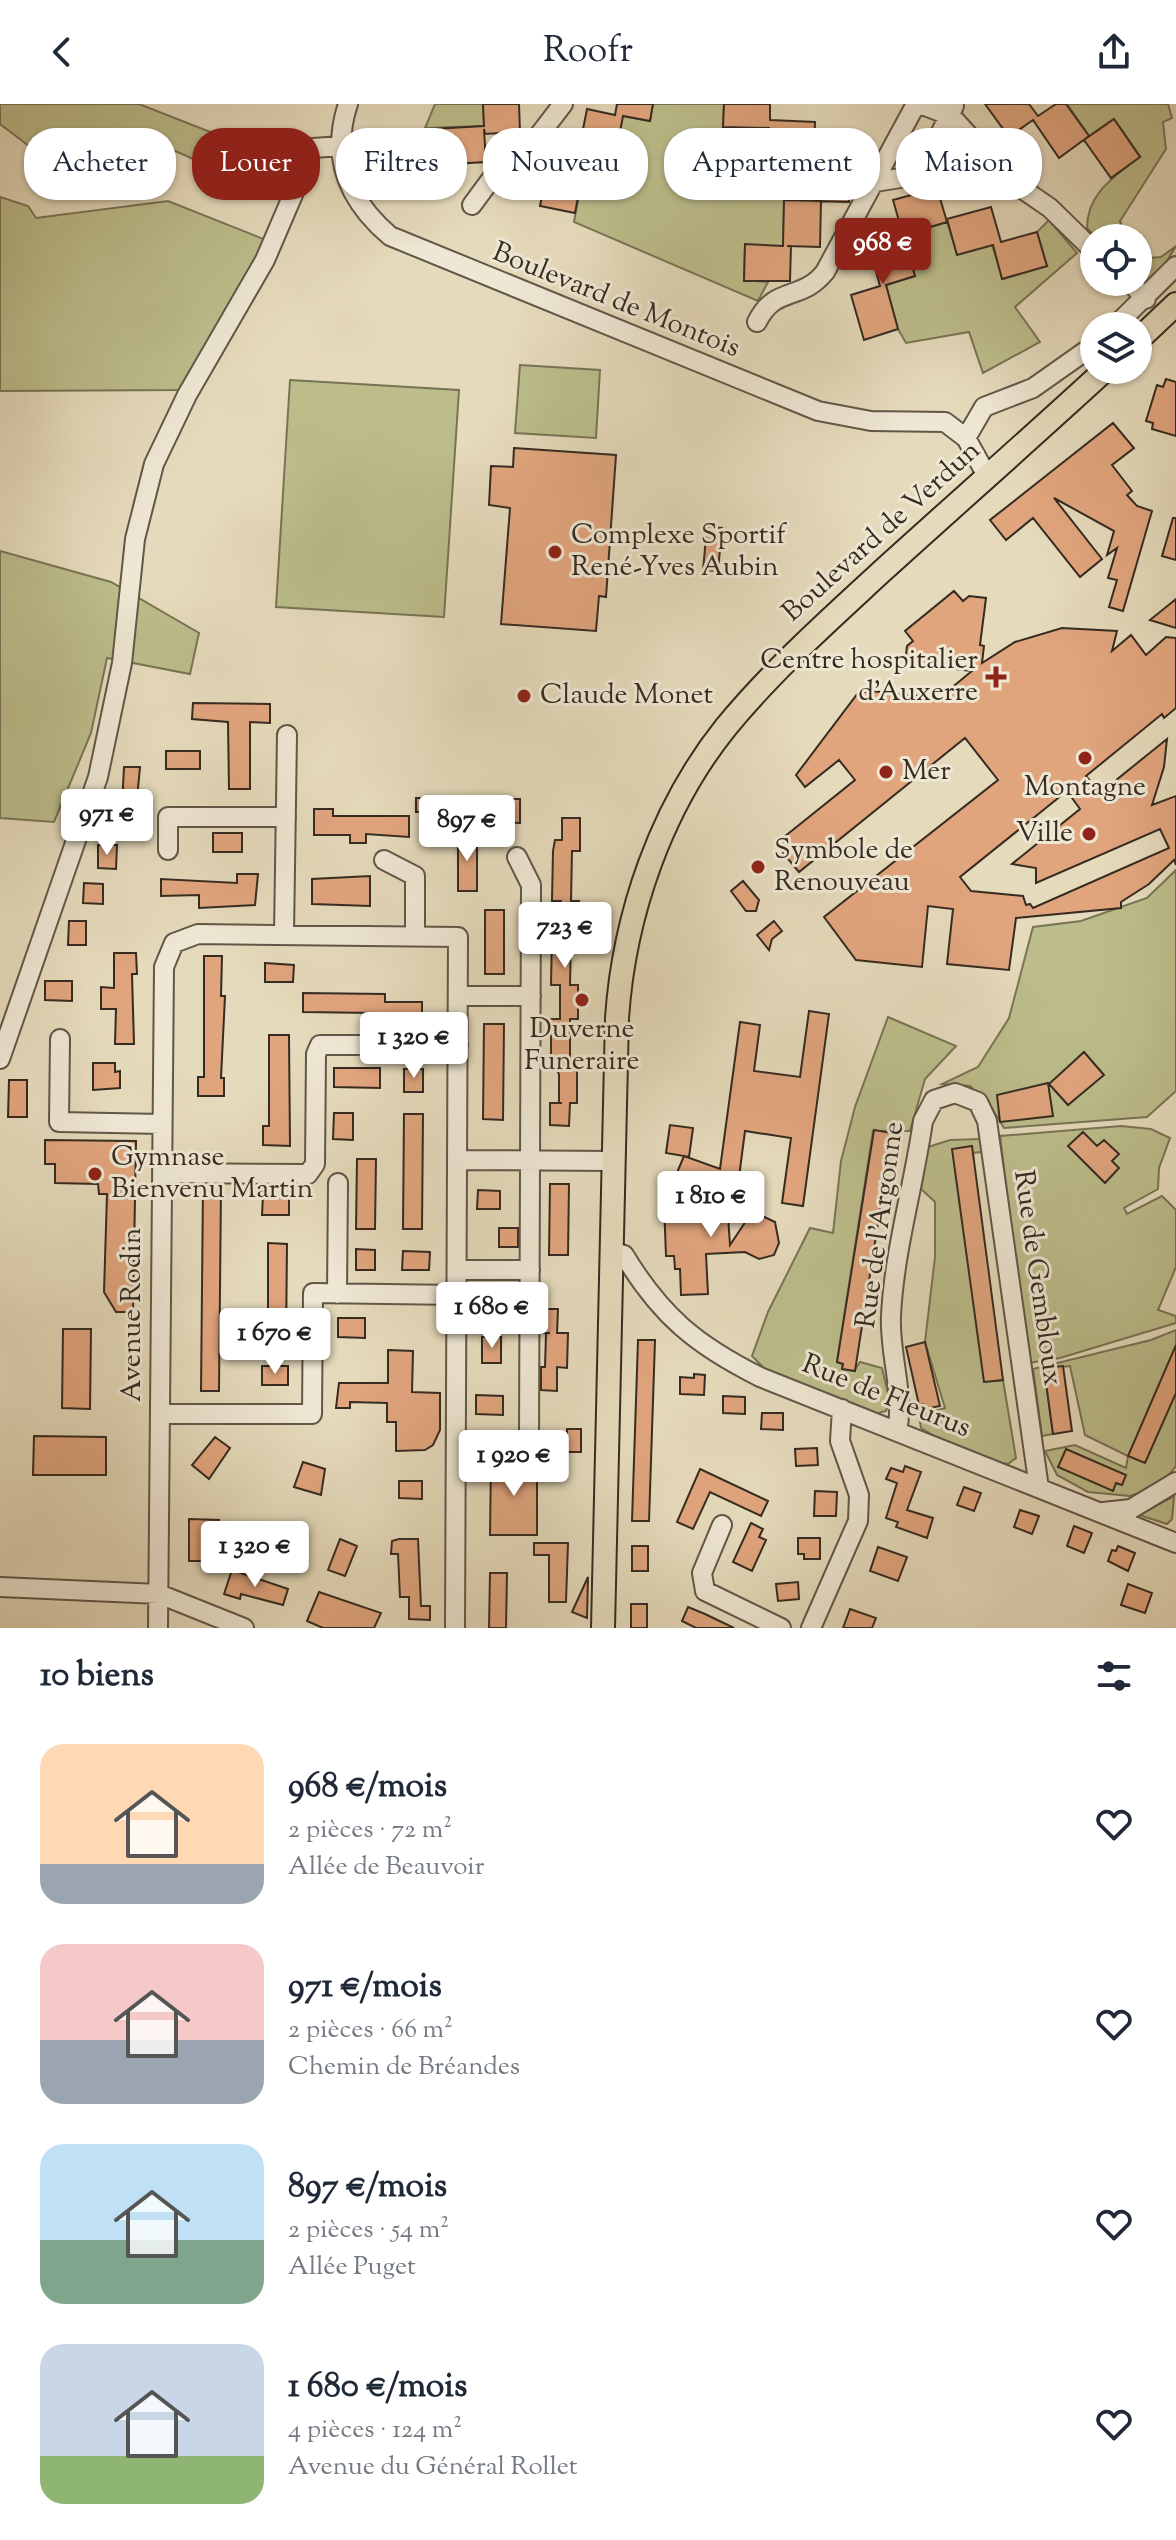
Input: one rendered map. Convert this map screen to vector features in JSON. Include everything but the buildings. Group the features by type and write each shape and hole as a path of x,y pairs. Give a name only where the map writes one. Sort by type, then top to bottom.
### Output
{"main road":[{"path":"1152,327 1176,304"},
{"name":"Boulevard de Verdun","path":"603,1628 617,1018 628,935 653,856 695,773 725,728 788,659 1089,384"}],"street":[{"name":"Boulevard de Montois","path":"344,128 348,104"},
{"path":"472,205 503,163 520,160 563,104"},
{"path":"880,173 918,104 953,110 1008,179 1050,208 1080,237"},
{"path":"880,181 913,176 925,164 953,110"},
{"path":"0,1059 77,845 110,725 143,497 164,437 265,260 313,148 336,146"},
{"name":"Boulevard de Montois","path":"358,200 367,216 390,236 414,249 792,402 871,421 945,422 966,438"},
{"path":"757,322 771,300 800,291 818,281 865,200"},
{"path":"1131,312 1176,266"},
{"path":"1143,296 1146,299"},
{"path":"987,476 966,438 984,407 1033,388 1080,355"},
{"path":"287,735 284,934 458,937 455,1628"},
{"path":"168,850 168,817 286,817"},
{"path":"457,1441 538,1442 530,1270 531,885 517,857"},
{"path":"384,860 415,876 415,936"},
{"name":"Avenue Rodin","path":"158,1628 164,967 174,943 189,934 284,934"},
{"path":"458,996 531,996"},
{"path":"60,1039 59,1122 162,1124"},
{"path":"162,1173 308,1174 315,1164 318,1047 324,1044 458,1045"},
{"name":"Rue de l'Argonne","path":"897,1431 901,1412 893,1369 891,1311 923,1121 934,1100 955,1093"},
{"name":"Rue de Gembloux","path":"955,1093 978,1102 987,1121 1039,1488"},
{"path":"459,1160 613,1161"},
{"path":"337,1294 338,1183"},
{"name":"Rue de Fleurus","path":"612,1252 624,1255 674,1323 712,1353 842,1409 1176,1543"},
{"path":"458,1270 530,1270"},
{"path":"161,1414 312,1414 313,1293 458,1295"},
{"path":"811,1628 858,1521 859,1495 840,1441 842,1409"},
{"path":"1100,1512 1131,1509 1176,1482"},
{"path":"722,1525 702,1573 705,1591 781,1628"},
{"path":"0,1587 159,1594 244,1628"}],"green space":[{"path":"0,104 139,104 200,128 192,128 192,158 176,151 176,128 24,128 24,142 0,124"},
{"path":"435,104 483,104 484,126 425,128"},
{"path":"653,104 724,104 723,127 769,128 664,128 664,200 813,200 784,201 783,246 745,245 744,280 768,282 758,301 574,222 578,200 648,200 648,128 613,128 623,116 650,121"},
{"path":"1067,104 1168,104 1172,118 1163,122 1166,149 1120,221 1121,224 1087,224 1088,215 1104,186 1140,156 1114,119 1089,136"},
{"path":"0,197 28,206 36,218 168,201 271,242 181,390 0,391"},
{"path":"1049,220 1077,253 1015,307 1040,342 983,373 969,332 906,343 898,329 886,285 915,276 903,235 947,222 957,254 992,245 1003,279 1047,266 1037,232"},
{"path":"1176,246 1162,269 1152,278 1152,258 1161,257"},
{"path":"520,365 600,370 596,438 515,433"},
{"path":"290,380 459,390 444,617 276,607"},
{"path":"0,551 111,582 199,633 190,674 107,658 91,733 54,822 0,818"},
{"path":"1176,870 1176,1091 1147,1117 1004,1128 991,1107 970,1086 942,1084 978,1067 1009,1018 1033,927 1081,921 1147,898"},
{"path":"888,1017 956,1046 925,1079 910,1131 873,1131 837,1362 843,1364 842,1369 854,1371 860,1362 882,1368 890,1402 886,1411 875,1414 765,1369 752,1356 768,1312 810,1228 833,1233 841,1161 855,1107"},
{"path":"1121,1126 1151,1129 1170,1138 1159,1168 1158,1189 1124,1208 1127,1214 1162,1196 1176,1210 1176,1267 1158,1310 1176,1316 1176,1323 1060,1358 1028,1363 1000,1136"},
{"path":"981,1139 981,1152 973,1153 984,1382 1003,1380 1016,1458 1008,1464 974,1455 942,1440 921,1428 919,1416 945,1408 925,1342 935,1257 935,1202 921,1189 928,1147 950,1140"},
{"path":"1176,1330 1176,1466 1160,1486 1130,1496 1088,1492 1057,1475 1045,1451 1075,1445 1126,1468 1128,1456 1085,1435 1070,1366 1044,1369 1053,1434 1042,1436 1033,1369 1151,1340"},
{"path":"1174,1496 1172,1519 1167,1524 1139,1515"}],"place":[{"name":"Complexe Sportif René-Yves Aubin","path":"555,552"},
{"name":"Centre hospitalier d’Auxerre","path":"996,677"},
{"name":"Claude Monet","path":"524,696"},
{"name":"Montagne","path":"1085,758"},
{"name":"Mer","path":"886,772"},
{"name":"Ville","path":"1089,834"},
{"name":"Symbole de Renouveau","path":"758,867"},
{"name":"Duverne Funeraire","path":"582,1000"},
{"name":"Gymnase Bienvenu Martin","path":"95,1174"}]}
